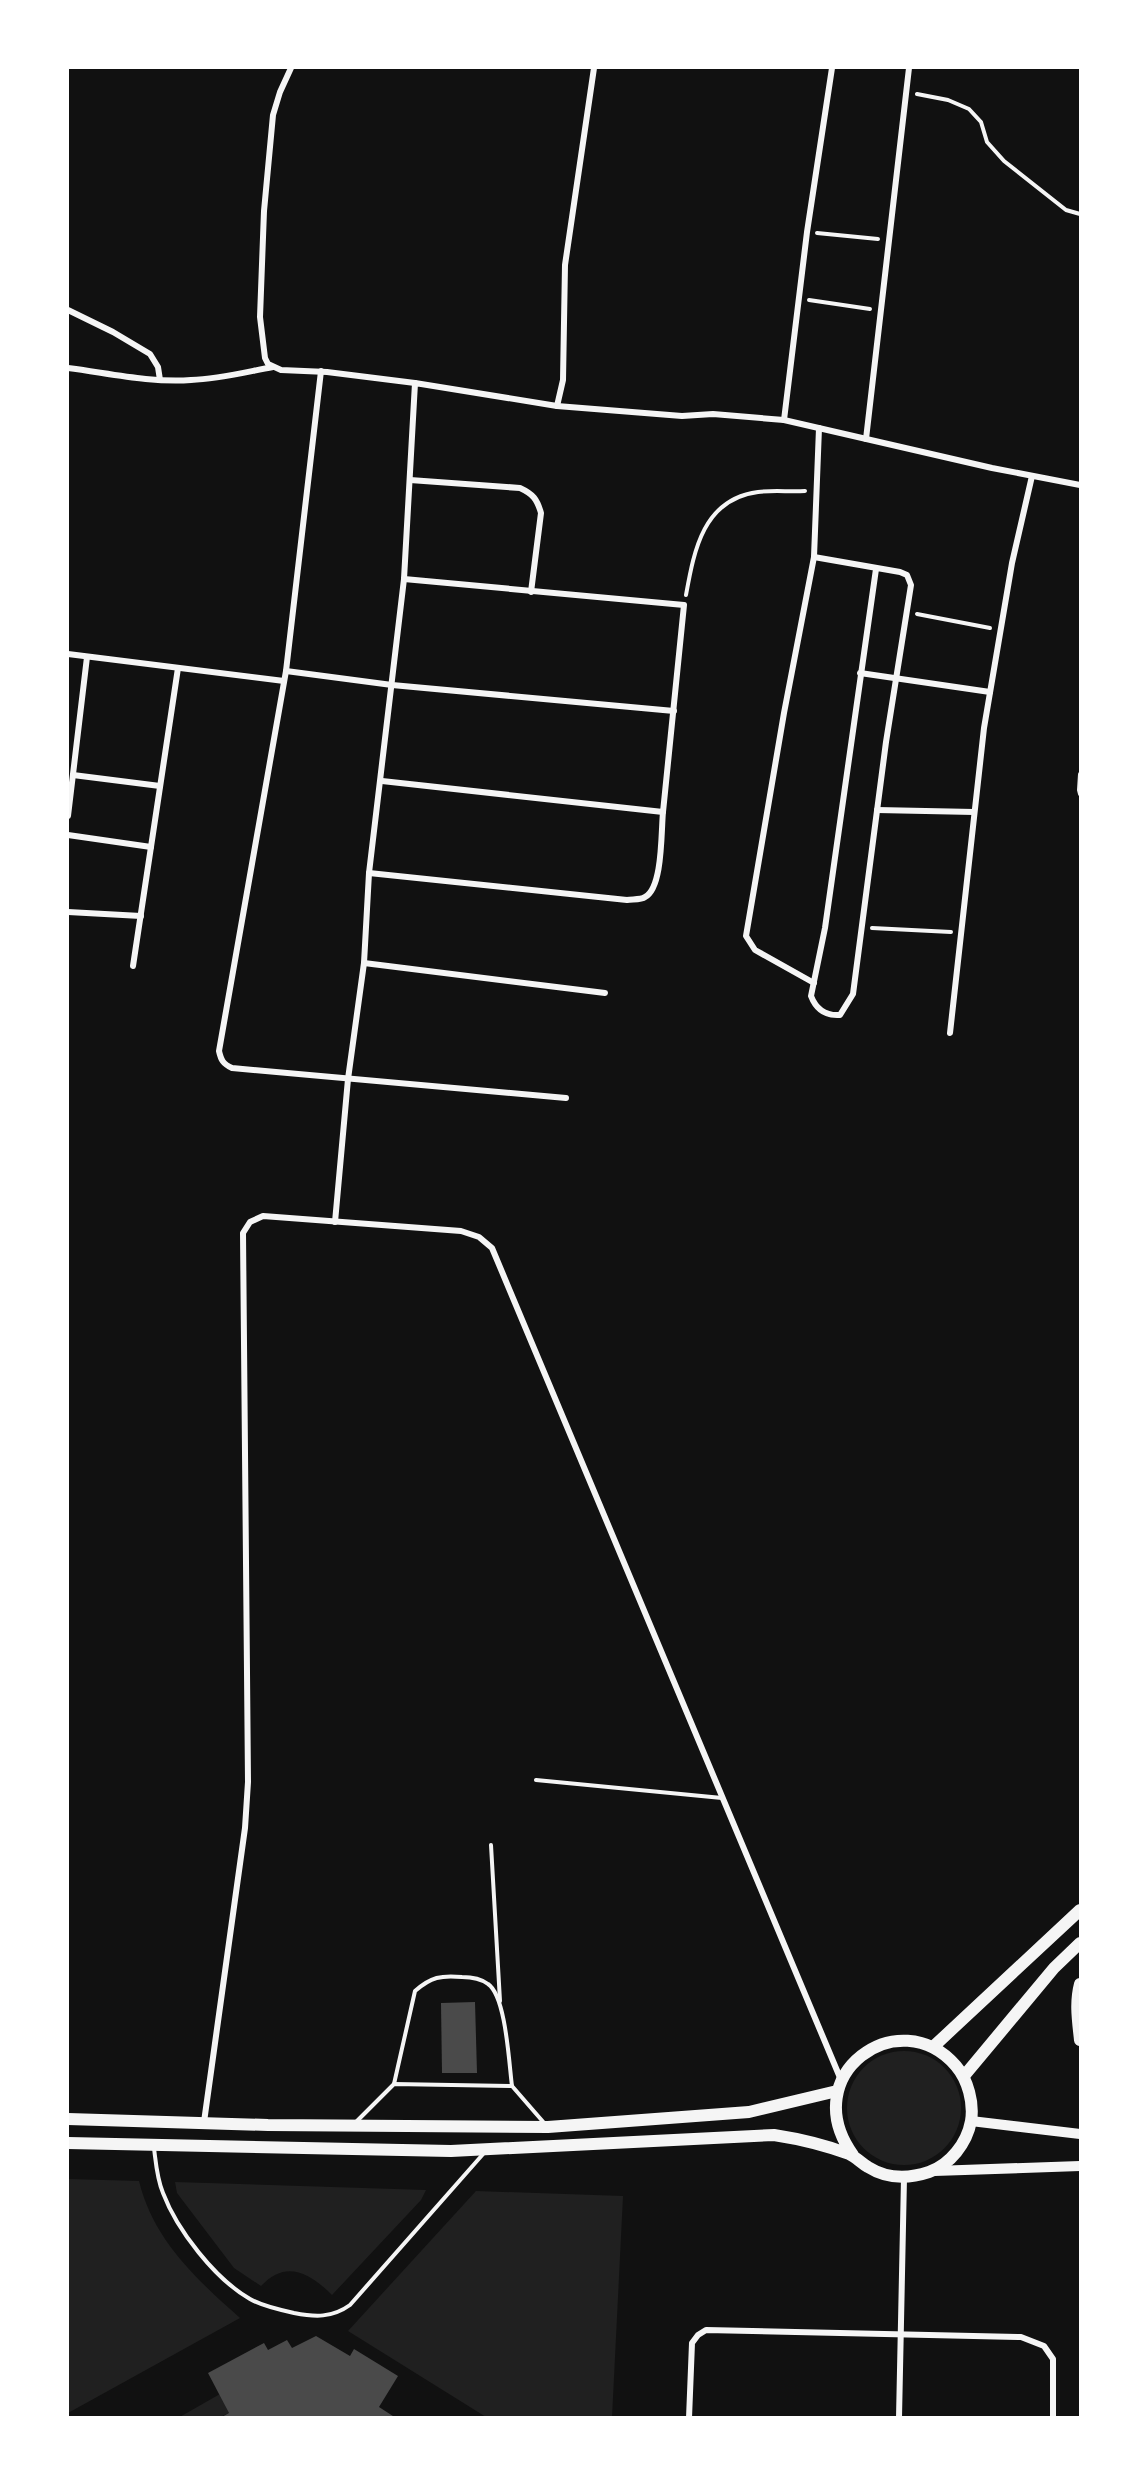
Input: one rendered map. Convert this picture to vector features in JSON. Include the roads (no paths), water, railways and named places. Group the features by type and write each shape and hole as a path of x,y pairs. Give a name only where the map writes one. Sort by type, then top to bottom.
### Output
{"main road":[{"path":"933,2047 1080,1910"},
{"path":"964,2076 1054,1968 1080,1942"},
{"path":"1080,1984 1077,1995 1077,2017 1080,2040"},
{"path":"933,2170 951,2158 964,2141 971,2121 971,2098 964,2076 945,2055 933,2047 906,2040 880,2044 857,2058 839,2085 834,2108 836,2125 843,2141 853,2155 867,2167 885,2175 904,2178 933,2170 1080,2166"},
{"path":"68,2119 439,2128 548,2127 749,2112 839,2085"},
{"path":"971,2121 1080,2134"},
{"path":"68,2142 486,2151 774,2135 808,2140 853,2155"}],"street":[{"path":"291,68 273,115 264,211 260,317 265,358 273,367 281,370 321,371 415,383 557,406 682,416 713,414 784,420 1080,485"},
{"path":"557,406 563,380 565,265 594,68"},
{"path":"784,420 807,232 832,68"},
{"path":"866,439 909,68"},
{"path":"68,310 113,332 150,354 158,367 160,380"},
{"path":"68,368 160,380 190,381 273,367"},
{"path":"321,371 286,671 219,1051 220,1058 225,1065 232,1068 566,1098"},
{"path":"335,1222 348,1078 364,963 369,873 382,782 404,579 415,383"},
{"path":"814,983 755,950 746,936 784,713 814,557 819,428"},
{"path":"950,1033 974,812 999,630 1032,476"},
{"path":"410,480 520,488 531,493 538,500 542,513 531,592"},
{"path":"814,557 900,572 910,579 853,994 840,1015 827,1015 814,1005 811,996 825,928 876,569"},
{"path":"369,873 627,900 645,898 654,890 658,872 684,605 404,579"},
{"path":"68,654 284,681"},
{"path":"68,816 87,657"},
{"path":"133,966 178,668"},
{"path":"286,671 392,685 674,711"},
{"path":"860,673 990,692"},
{"path":"73,775 160,786"},
{"path":"382,782 663,812"},
{"path":"877,810 974,812"},
{"path":"68,835 151,847"},
{"path":"68,912 141,916"},
{"path":"364,963 605,993"},
{"path":"204,2122 245,1828 248,1782 243,1233 250,1222 263,1216 461,1231 479,1237 492,1248 723,1798 839,2085"},
{"path":"899,2418 904,2178"},
{"path":"689,2418 692,2343 706,2330 1014,2336 1044,2346 1053,2359 1053,2418"}],"lane":[{"path":"537,1780 723,1798"},
{"path":"491,1845 500,2001 512,2086 548,2127"},
{"path":"353,2125 394,2084 416,1991 427,1980 441,1975 475,1977 490,1985 500,2001"},
{"path":"394,2084 512,2086"},
{"path":"154,2145 156,2171 170,2209 213,2267 250,2299 280,2310 314,2316 339,2313 350,2305 486,2151"}]}
